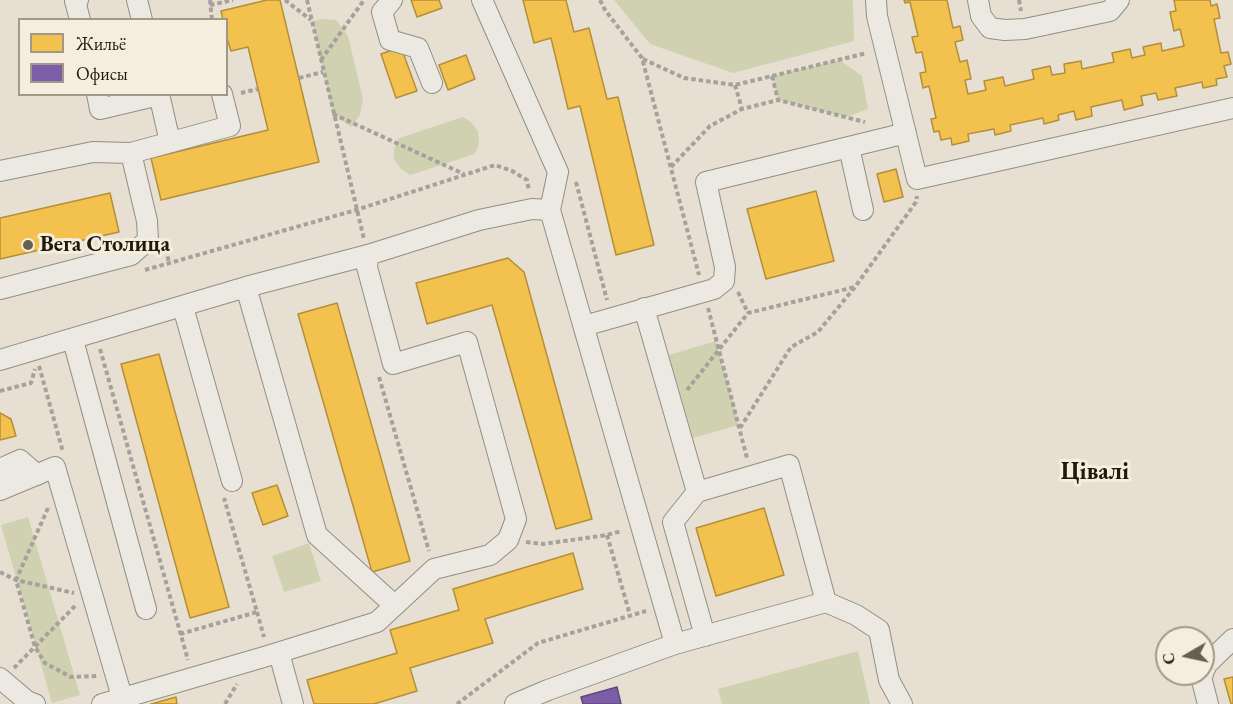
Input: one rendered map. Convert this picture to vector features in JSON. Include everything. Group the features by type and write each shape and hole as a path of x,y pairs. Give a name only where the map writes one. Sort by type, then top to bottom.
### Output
{"lane":[{"path":"78,0 75,1 79,18"},
{"path":"392,0 382,12 390,40 418,48 432,83"},
{"path":"482,0 558,172 550,210 675,644"},
{"path":"876,0 877,16 916,179 1233,108"},
{"path":"978,0 981,16 990,28 1005,30 1025,29 1110,10 1119,0"},
{"path":"97,96 100,109 155,96"},
{"path":"159,96 170,142"},
{"path":"0,171 93,152 131,153 230,126 222,96"},
{"path":"584,326 714,289 724,281 725,267 706,182 906,134"},
{"path":"849,147 863,210"},
{"path":"0,289 131,255 148,240 147,220 131,153"},
{"path":"0,360 246,287 368,255 479,220 532,209 550,210"},
{"path":"102,704 377,622 434,569 490,555 508,540 516,519 467,342 393,364 367,267 368,255"},
{"path":"246,287 317,535 394,605"},
{"path":"183,307 228,488"},
{"path":"644,308 697,492"},
{"path":"73,340 146,609"},
{"path":"0,469 20,460 37,475"},
{"path":"705,636 673,522 697,492 789,465 826,602"},
{"path":"0,490 56,467 122,698"},
{"path":"515,704 550,697 675,644 826,602 856,615 879,630 889,680 902,704"},
{"path":"1215,657 1233,639"},
{"path":"279,653 293,704"},
{"path":"8,673 27,701 35,704"},
{"path":"1203,686 1208,704"}],"path":[{"path":"212,18 210,3 233,0"},
{"path":"285,0 312,21"},
{"path":"307,0 368,255"},
{"path":"321,61 364,0"},
{"path":"642,58 684,78 735,85 885,48"},
{"path":"299,78 323,72"},
{"path":"772,76 778,100"},
{"path":"735,85 741,109"},
{"path":"671,167 710,126 741,109 778,100 866,122"},
{"path":"333,114 464,175"},
{"path":"135,272 357,210 495,165"},
{"path":"573,171 609,309"},
{"path":"739,429 791,347 818,332 855,287 916,202"},
{"path":"164,244 169,263"},
{"path":"673,406 748,313 855,287"},
{"path":"98,344 190,668 187,679"},
{"path":"38,360 66,460"},
{"path":"31,383 43,380"},
{"path":"180,634 256,612 228,488"},
{"path":"51,501 16,580 35,647 45,663 71,676 108,675"},
{"path":"508,540 543,544 607,535 628,529"},
{"path":"607,535 630,615"},
{"path":"0,572 16,580 85,596"},
{"path":"8,673 77,604"},
{"path":"457,704 538,642 665,606"},
{"path":"225,704 237,683"}],"green space":[{"path":"614,0 853,0 854,41 733,73 650,44"},
{"path":"336,20 348,36 363,99 360,115 351,127 333,114 312,21"},
{"path":"840,60 862,76 868,109 846,117 778,100 772,76"},
{"path":"463,117 471,122 478,131 479,143 475,154 410,175 394,160 394,149 399,138"},
{"path":"716,341 739,425 693,438 669,355"},
{"path":"28,517 80,695 52,703 1,525"},
{"path":"309,543 321,581 284,592 272,556"},
{"path":"858,651 870,704 722,704 718,689"}],"building: Жильё":[{"path":"267,0 280,0 319,162 161,200 151,158 268,130 248,47 231,51 228,41 228,18 223,18 221,11"},
{"path":"411,0 439,0 442,8 417,17"},
{"path":"523,0 566,0 574,32 589,28 607,99 618,97 654,245 616,255 580,106 568,109 551,38 534,43"},
{"path":"904,0 947,0 953,28 960,26 963,40 955,42 960,62 967,60 971,79 965,80 968,94 986,90 984,81 1003,77 1005,86 1034,79 1032,70 1050,66 1052,75 1065,73 1064,64 1081,61 1082,69 1114,62 1112,53 1130,49 1132,58 1145,55 1143,47 1161,43 1162,51 1184,46 1180,29 1174,31 1170,12 1176,11 1174,0 1210,0 1211,6 1217,4 1220,18 1214,19 1221,53 1228,52 1231,64 1224,66 1227,77 1216,79 1217,85 1203,88 1202,82 1175,88 1177,96 1158,100 1156,93 1141,96 1143,105 1124,110 1122,100 1091,107 1092,116 1076,120 1074,111 1058,115 1059,120 1044,124 1043,118 1010,125 1011,131 995,135 994,129 968,134 969,141 952,145 951,138 941,140 939,131 934,132 931,119 936,118 929,86 923,88 920,73 926,72 922,52 916,53 912,37 918,36 910,2 905,3"},
{"path":"401,47 417,91 396,98 381,54"},
{"path":"466,55 475,79 448,90 439,65"},
{"path":"896,169 903,197 884,202 877,174"},
{"path":"816,191 834,261 766,279 747,209"},
{"path":"110,193 119,232 0,259 0,218"},
{"path":"508,258 524,272 592,519 556,529 492,305 427,324 416,283"},
{"path":"337,303 410,561 372,572 298,314"},
{"path":"159,354 229,607 190,618 121,364"},
{"path":"0,413 11,419 16,436 0,440"},
{"path":"277,485 288,516 263,525 252,493"},
{"path":"764,508 784,575 716,596 696,528"},
{"path":"573,553 583,589 485,619 493,643 410,668 417,691 374,704 314,704 307,680 397,653 390,630 459,610 453,589"},
{"path":"1233,677 1233,704 1231,704 1224,679"},
{"path":"176,697 177,704 151,704"}],"building: Офисы":[{"path":"617,687 621,704 583,704 581,697"}],"place":[{"name":"Вега Столица","path":"28,245"}],"district":[{"name":"Цівалі","path":"1095,472"}]}
